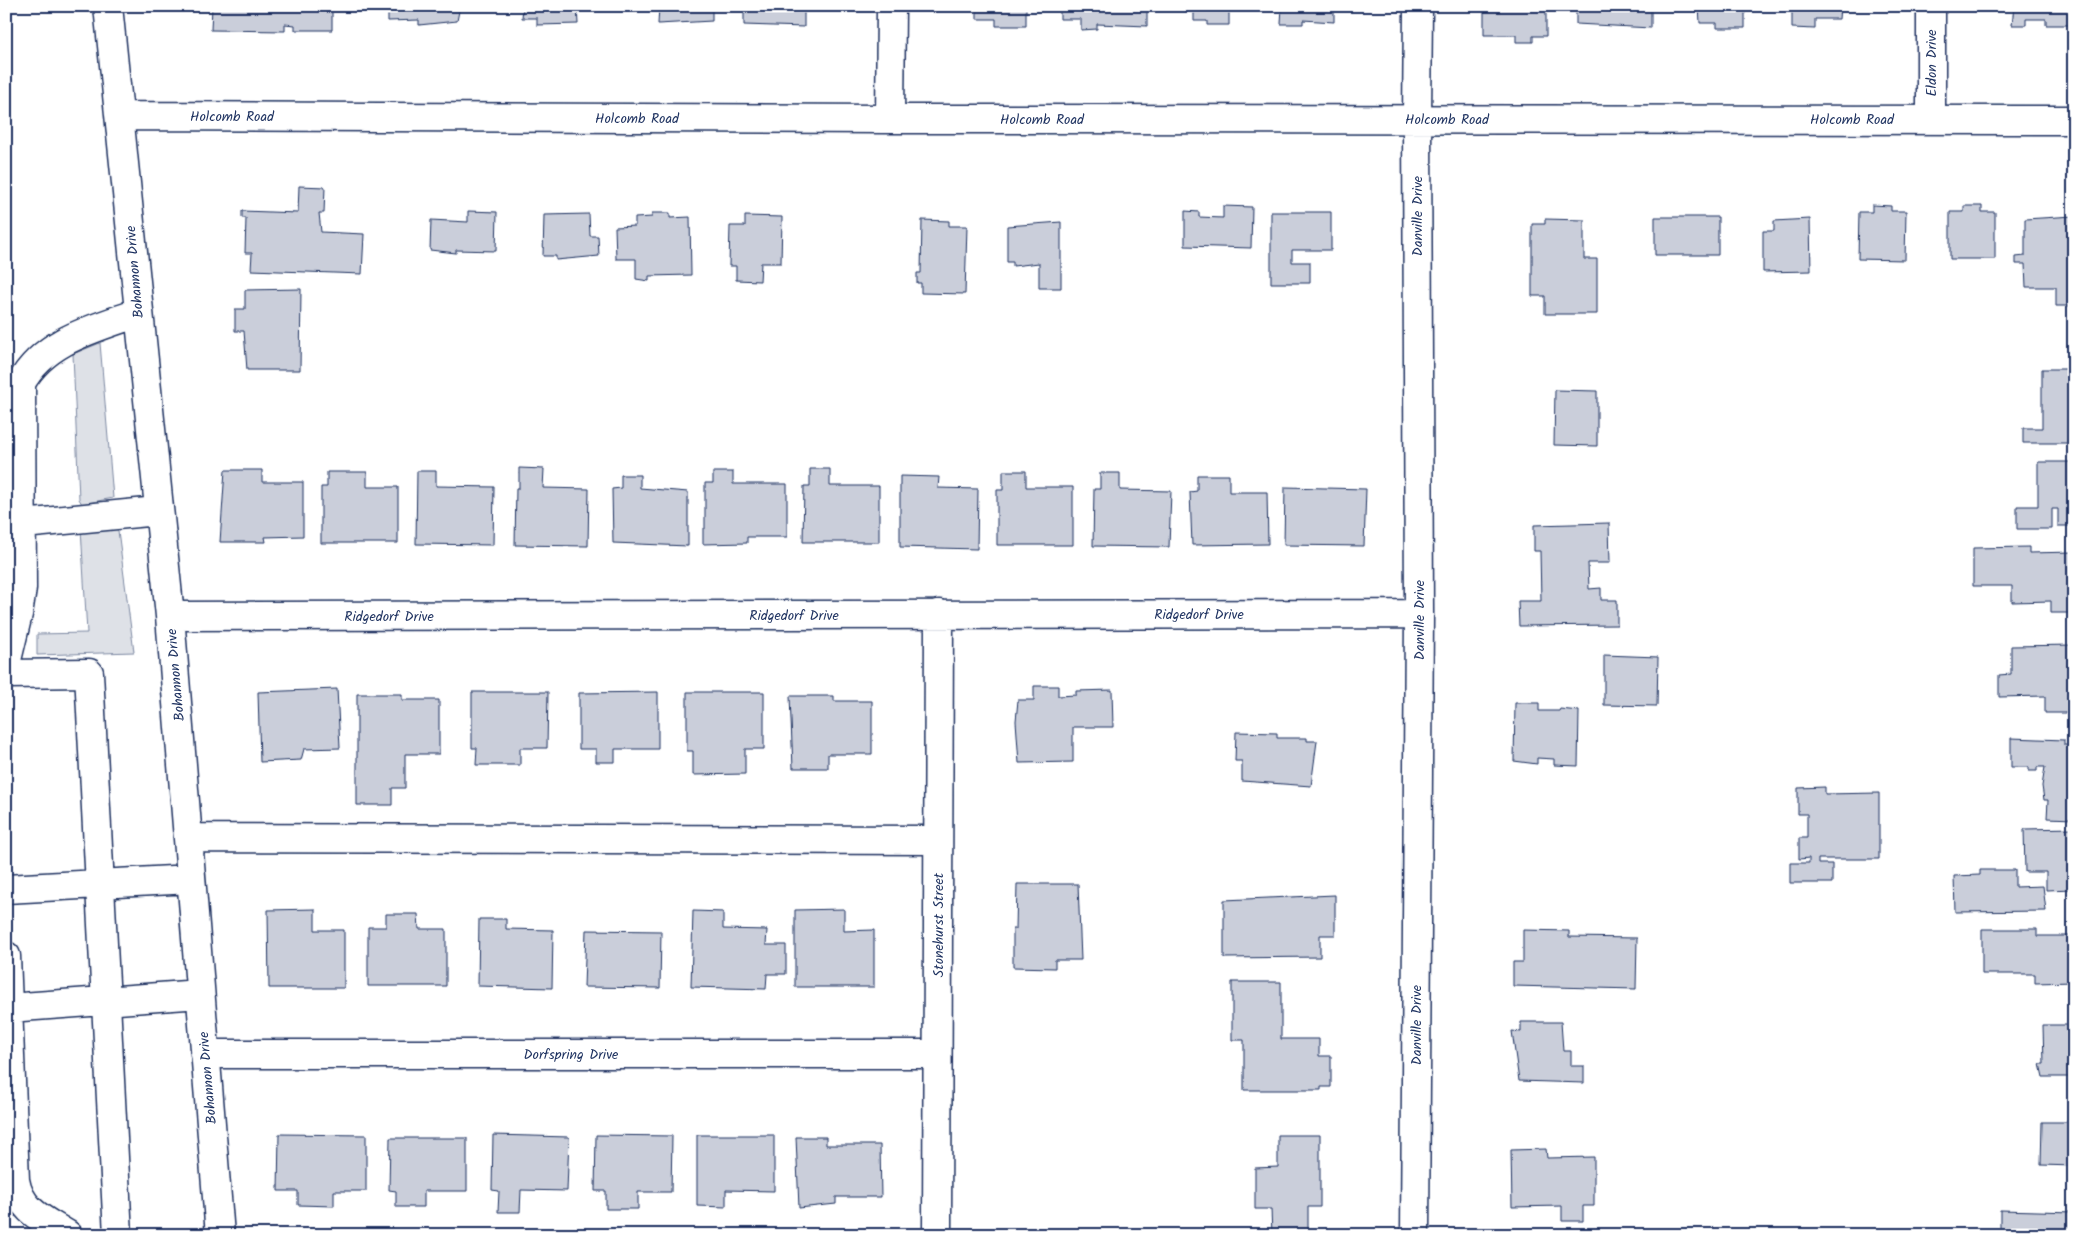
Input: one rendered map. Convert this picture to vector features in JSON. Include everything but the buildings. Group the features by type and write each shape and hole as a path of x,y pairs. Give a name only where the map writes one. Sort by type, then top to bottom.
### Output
{"street":[{"path":"108,6 120,116"},
{"path":"890,119 891,6"},
{"name":"Danville Drive","path":"1415,1235 1419,614 1418,6"},
{"name":"Eldon Drive","path":"1931,6 1931,119"},
{"name":"Holcomb Road","path":"120,116 2074,120"},
{"name":"Bohannon Drive","path":"120,116 138,313 170,616 220,1235"},
{"path":"6,664 22,588 21,383 27,372 40,357 68,338 138,313"},
{"path":"23,524 158,511"},
{"name":"Stonehurst Street","path":"937,1235 939,614"},
{"name":"Ridgedorf Drive","path":"170,616 1419,614"},
{"path":"6,674 89,673 118,1235"},
{"path":"188,838 938,840"},
{"path":"6,889 191,879"},
{"path":"6,956 14,1180 17,1193 25,1206 68,1235"},
{"path":"8,1008 200,994"},
{"name":"Dorfspring Drive","path":"205,1054 937,1054"}],"shaded area":[{"path":"100,343 113,498 82,504 79,499 73,354"},
{"path":"117,523 134,652 37,655 37,634 87,633 81,528"}]}
